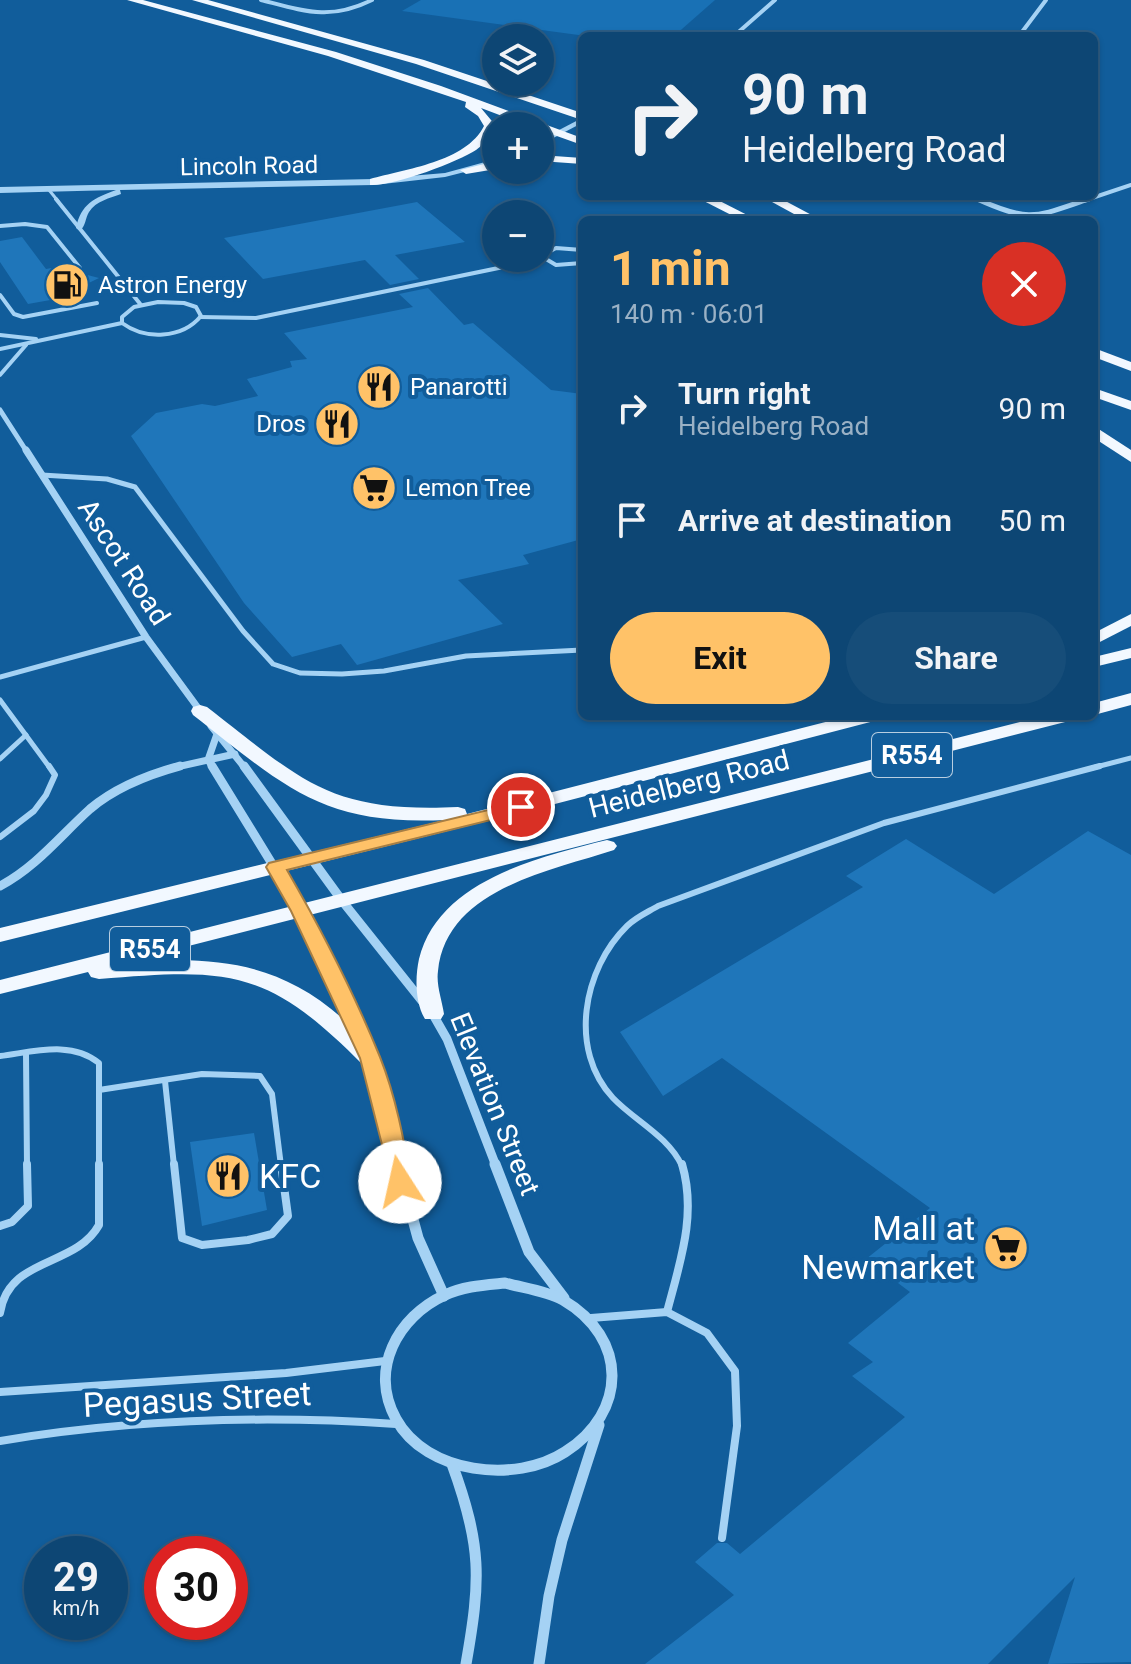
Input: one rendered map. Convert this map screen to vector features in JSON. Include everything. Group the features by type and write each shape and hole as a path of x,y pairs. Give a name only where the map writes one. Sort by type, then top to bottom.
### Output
{"main road":[{"path":"132,0 332,54 437,88 578,140"},
{"path":"197,0 363,44 482,82"},
{"path":"374,182 461,153 484,140 489,133 490,126 482,114 437,88"},
{"path":"526,96 578,116"},
{"path":"532,96 574,101"},
{"path":"554,159 578,161"},
{"path":"466,170 482,166"},
{"path":"708,200 742,216"},
{"path":"775,200 807,216"},
{"path":"1098,354 1131,367"},
{"path":"1098,394 1131,406"},
{"path":"1098,434 1131,457"},
{"path":"1098,638 1131,619"},
{"path":"1098,661 1131,653"},
{"path":"1098,708 1131,699"},
{"path":"200,711 289,781 318,795 348,804 415,816 521,807"},
{"name":"Heidelberg Road","path":"0,935 521,807 856,720"},
{"name":"Heidelberg Road","path":"0,987 1050,720"},
{"path":"433,1014 426,973 430,954 440,932 468,900 499,883 759,794"},
{"path":"38,977 177,966 240,973 290,990 331,1020 370,1058"}],"street":[{"path":"261,0 332,15 347,14 372,0"},
{"path":"739,32 775,0"},
{"path":"1022,32 1046,0"},
{"path":"563,133 578,121"},
{"path":"554,137 578,130"},
{"name":"Lincoln Road","path":"0,190 374,182 466,170"},
{"path":"1098,196 1131,185"},
{"path":"80,228 84,209 126,189"},
{"path":"980,200 1013,215 1038,216 1086,200"},
{"name":"Ascot Road","path":"0,410 146,637 311,859"},
{"path":"208,760 217,734"},
{"path":"0,886 30,869 101,801 116,791 179,765 235,754"},
{"path":"208,760 301,911 370,1058 418,1245 444,1296"},
{"name":"Elevation Street","path":"311,859 433,1014 447,1039 529,1252 564,1298"},
{"name":"Elevation Street","path":"385,1361 397,1335 417,1313 444,1296 473,1286 505,1283 536,1287 564,1298 591,1318 608,1343 615,1372 610,1403 592,1430 564,1453 529,1467 490,1471 452,1464 420,1448 396,1424"},
{"path":"385,1361 384,1393 396,1424"},
{"name":"Elevation Street","path":"539,1664 549,1596 562,1540 603,1413"},
{"path":"452,1464 466,1502 478,1589 466,1664"}],"lane":[{"path":"49,190 141,305"},
{"path":"0,226 25,224 47,227 80,268"},
{"path":"554,249 578,250"},
{"path":"554,264 578,263"},
{"path":"0,349 122,323 134,331 157,334 183,330 200,317 256,318 482,271"},
{"path":"0,295 14,314 23,317 97,303"},
{"path":"122,323 126,312 158,302 184,303 196,307 200,317"},
{"path":"0,335 44,340"},
{"path":"0,375 29,343"},
{"path":"42,475 107,479 135,487 243,631 273,664 300,673 384,671 466,656 578,650"},
{"path":"0,677 146,637"},
{"path":"0,700 55,775 47,797 37,810 0,837"},
{"path":"0,759 26,735"},
{"path":"667,1312 692,1208 682,1161 610,1095 591,1068 585,1030 588,1001 603,957 629,925 658,906 884,823 1131,758"},
{"path":"0,1056 77,1050 92,1054 99,1063 99,1225 92,1238 77,1250 41,1262 17,1278 0,1305 0,1313"},
{"path":"0,1226 12,1222 28,1206 26,1054"},
{"path":"99,1090 165,1081 239,1071 260,1076 272,1094 288,1216 272,1234 202,1245 182,1238 165,1081"},
{"path":"591,1318 667,1312 707,1333 735,1371 737,1426 722,1538"},
{"name":"Pegasus Street","path":"0,1392 286,1373 385,1361"},
{"name":"Pegasus Street","path":"0,1441 74,1429 167,1420 328,1419 396,1424"}],"shaded area":[{"path":"421,0 715,0 679,32 578,32 578,35 554,32 554,24 498,24 402,11"}],"building":[{"path":"417,202 465,242 395,255 419,279 390,285 365,260 263,279 224,238"},
{"path":"22,237 46,269 57,267 99,278 56,299 28,304 0,262 0,241"},
{"name":"Lemon Tree","path":"428,288 464,325 473,323 551,390 578,393 578,540 523,555 529,564 458,580 503,624 357,665 341,644 292,657 244,603 131,436 156,413 202,404 215,406 258,396 247,379 292,367 290,361 307,359 284,333 413,307 399,294"},
{"name":"Mall at Newmarket","path":"1088,831 1131,855 1131,1662 1048,1664 1075,1577 988,1664 645,1664 734,1595 695,1562 717,1543 727,1543 740,1554 905,1417 852,1376 873,1362 848,1343 910,1292 866,1259 930,1208 722,1058 663,1096 620,1032 863,887 846,876 906,839 994,894"},
{"name":"KFC","path":"254,1133 267,1210 202,1226 190,1142"}],"place":[{"name":"Astron Energy","path":"67,285"},
{"name":"Panarotti","path":"379,387"},
{"name":"Dros","path":"337,424"},
{"name":"Lemon Tree","path":"374,488"},
{"name":"KFC","path":"228,1176"},
{"name":"Mall at Newmarket","path":"1006,1248"}],"route":[{"path":"400,1182 390,1125 370,1058 301,911 276,867 521,807"}]}
